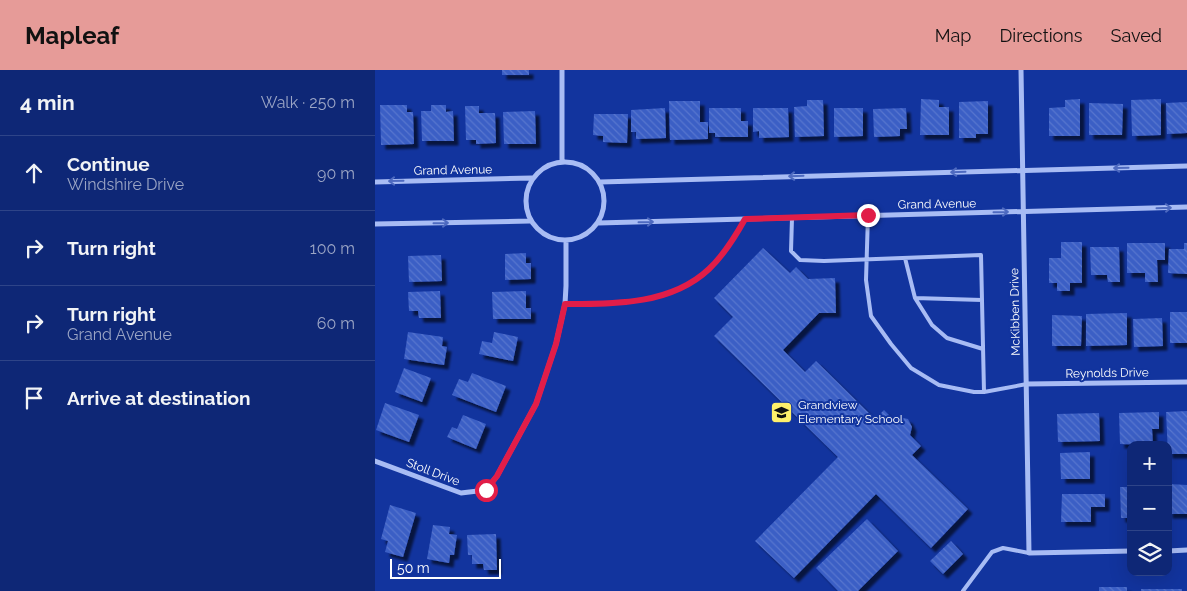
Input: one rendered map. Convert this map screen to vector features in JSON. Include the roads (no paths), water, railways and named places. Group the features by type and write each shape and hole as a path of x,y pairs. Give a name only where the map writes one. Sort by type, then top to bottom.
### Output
{"street":[{"path":"562,70 562,162"},
{"name":"McKibben Drive","path":"1021,70 1029,553"},
{"path":"567,161 581,164 592,171 600,182 604,193 605,206 598,223 583,236 571,240 559,240 547,236 530,221 525,204 527,190 532,178 542,168 554,162 562,162 567,161"},
{"path":"600,182 1187,166"},
{"name":"Grand Avenue","path":"375,182 532,178"},
{"name":"Grand Avenue","path":"598,223 1187,207"},
{"path":"375,224 530,221"},
{"path":"565,304 566,240"},
{"name":"Stoll Drive","path":"375,461 461,493 486,490 497,476 536,404 556,344 565,304"},
{"name":"Reynolds Drive","path":"1027,384 1187,382"},
{"path":"1172,551 1187,550"},
{"path":"1029,553 1127,551"}],"lane":[{"path":"868,215 866,280 871,316 911,368 939,385 974,392 1027,384"},
{"path":"792,218 791,250 800,260 824,262 981,255 984,392"},
{"path":"565,304 611,304 653,298 685,286 709,269 731,244 745,219"},
{"path":"905,258 915,298 932,324 947,338 983,349"},
{"path":"915,298 982,300"},
{"path":"963,591 992,552 1003,548 1029,553"}],"place":[{"name":"Grandview Elementary School","path":"782,412"}]}
